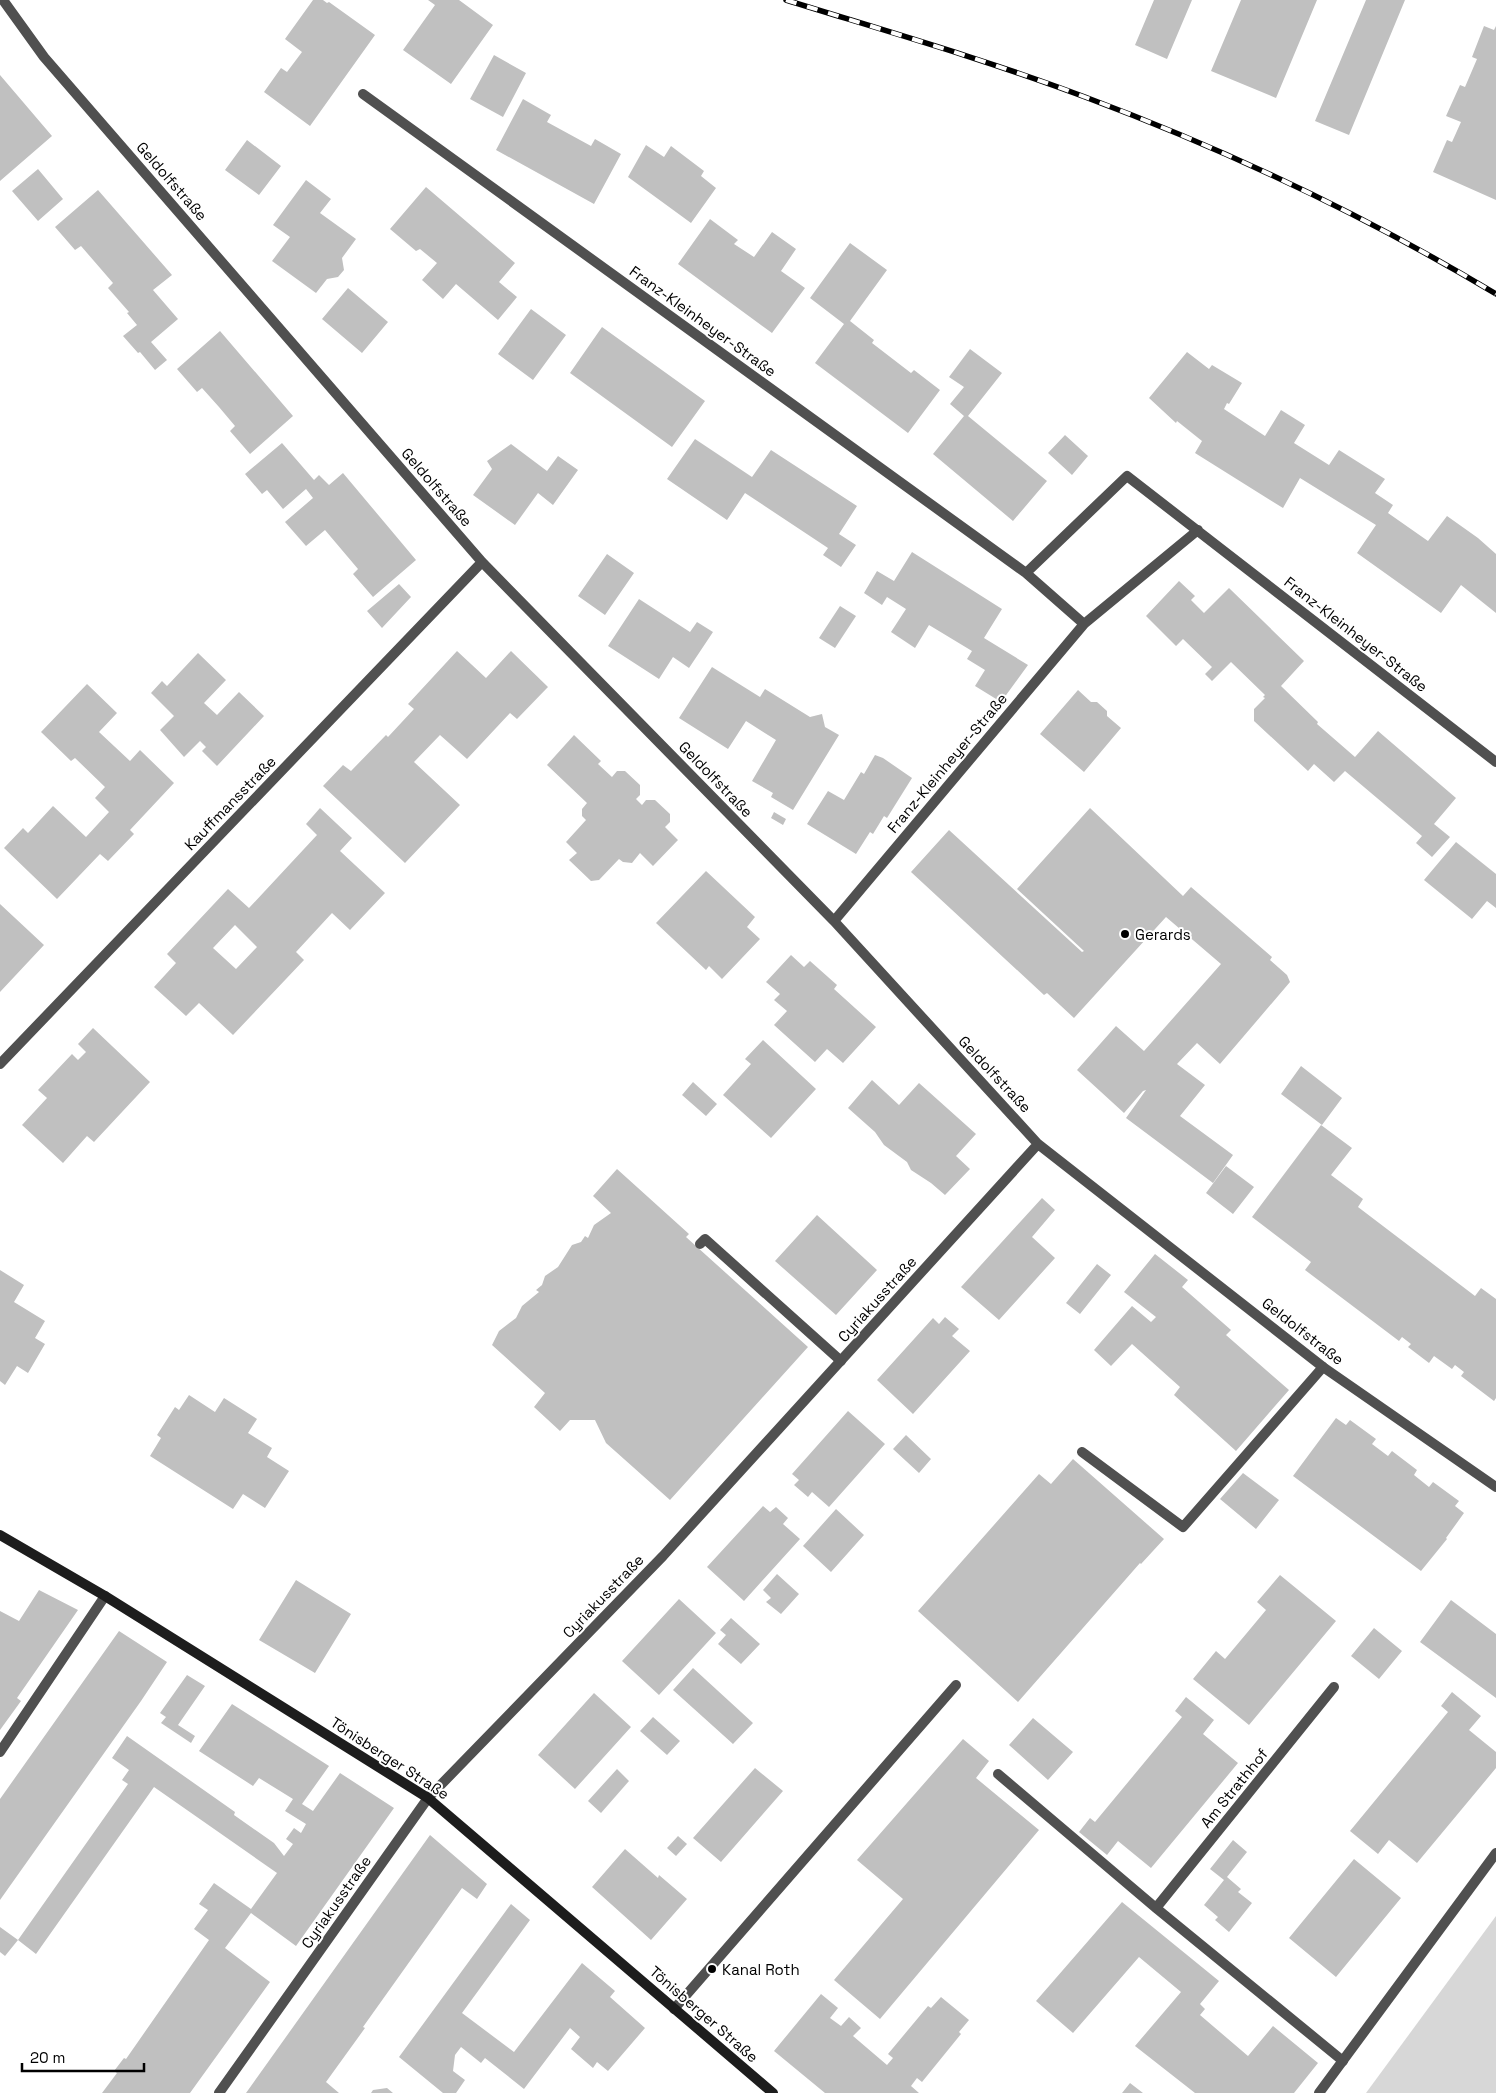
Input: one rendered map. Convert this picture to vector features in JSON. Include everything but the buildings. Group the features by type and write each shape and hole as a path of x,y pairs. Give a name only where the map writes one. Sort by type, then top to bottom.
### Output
{"street":[{"name":"Geldolfstraße","path":"3,0 44,57 482,562 834,921 1038,1144 1323,1367 1496,1487"},
{"name":"Franz-Kleinheyer-Straße","path":"363,94 1026,573 1084,624"},
{"name":"Franz-Kleinheyer-Straße","path":"1026,573 1127,476 1496,762"},
{"name":"Franz-Kleinheyer-Straße","path":"834,921 1084,624 1198,530"},
{"name":"Kauffmansstraße","path":"0,1064 482,562"},
{"name":"Cyriakusstraße","path":"219,2093 428,1798 663,1556 1038,1144"},
{"path":"700,1244 704,1238 841,1360"},
{"path":"1082,1452 1182,1527 1323,1367"},
{"name":"Tönisberger Straße","path":"0,1535 105,1596 428,1798 773,2093"},
{"path":"0,1752 105,1596"},
{"path":"674,2008 956,1685"},
{"name":"Am Strathhof","path":"1156,1908 1334,1687"},
{"path":"998,1774 1156,1908 1343,2061"},
{"path":"1319,2093 1496,1853"}],"shaded area":[{"path":"1496,1916 1496,2093 1366,2093"}],"railway":[{"path":"786,0 936,46 1138,117 1243,162 1346,211 1447,265 1496,294"}],"place":[{"name":"Gerards","path":"1125,934"},
{"name":"Kanal Roth","path":"712,1969"}]}
